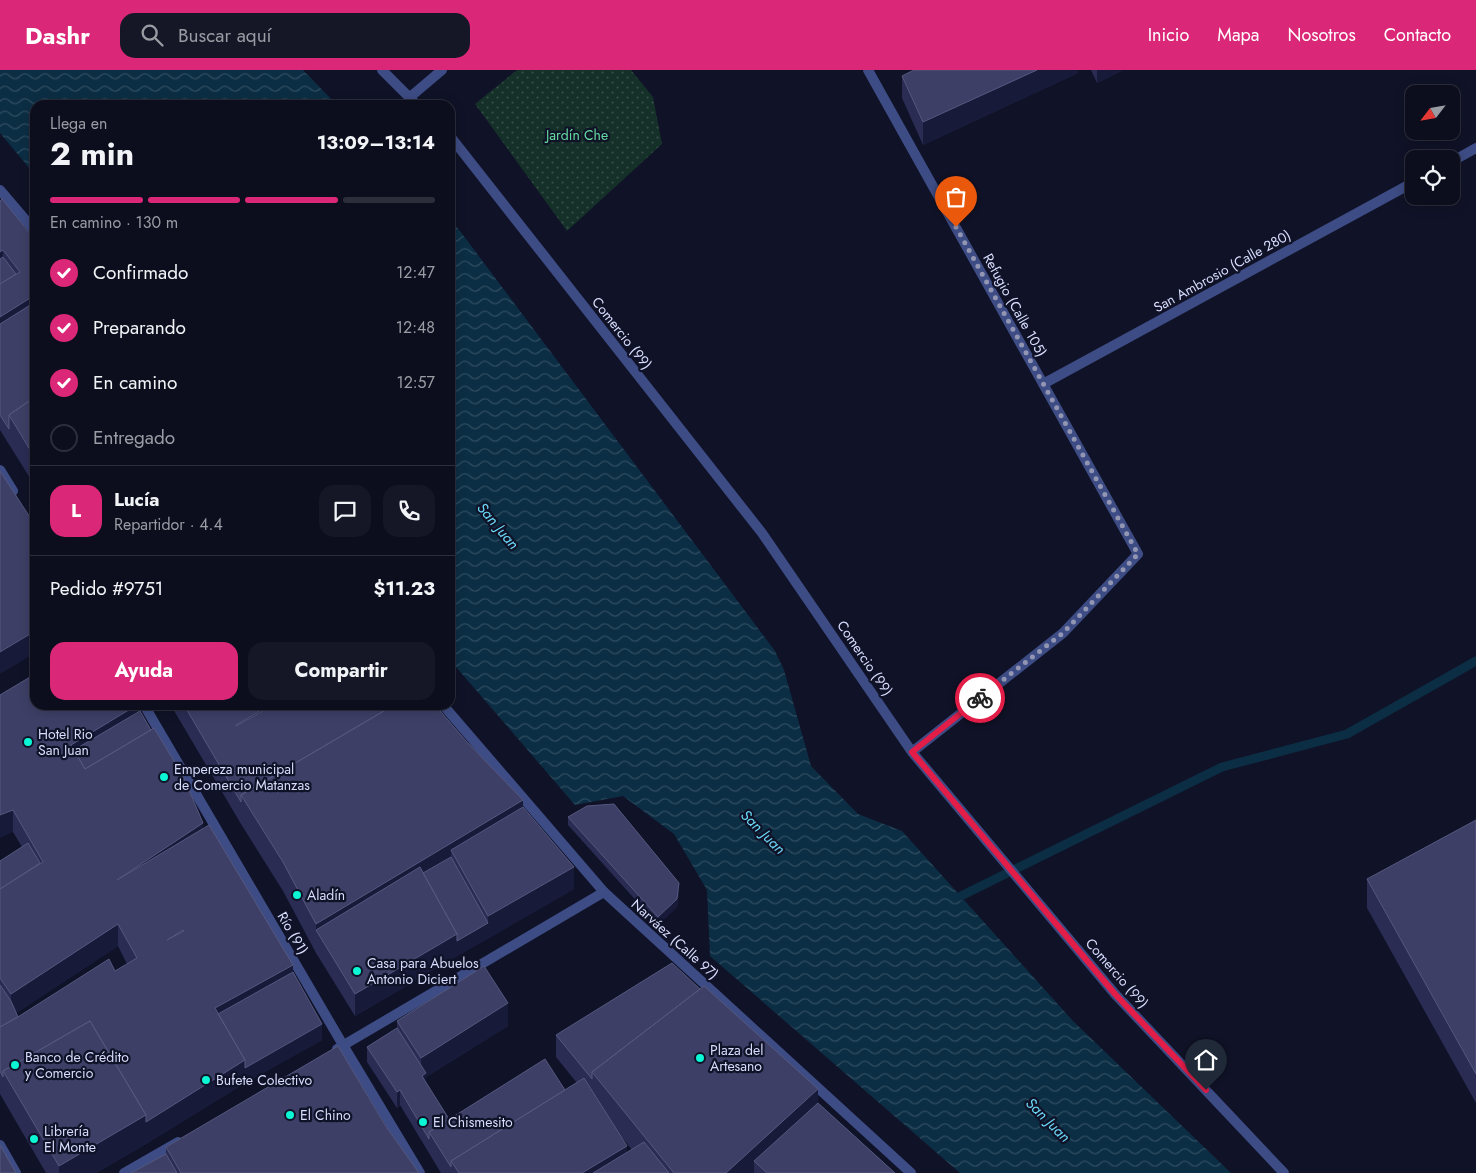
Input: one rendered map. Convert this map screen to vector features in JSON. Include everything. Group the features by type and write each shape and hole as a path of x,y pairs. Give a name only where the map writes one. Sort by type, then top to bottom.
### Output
{"street":[{"path":"382,70 411,100"},
{"path":"409,98 442,70"},
{"name":"Refugio (Calle 105)","path":"868,70 1138,554 1063,633 912,752"},
{"name":"Comercio (99)","path":"455,142 762,533 912,752 1115,994 1284,1173"},
{"path":"1460,157 1476,148"},
{"name":"San Ambrosio (Calle 280)","path":"1043,384 1405,187"},
{"path":"0,190 30,225"},
{"path":"0,470 20,502"},
{"name":"Río (91)","path":"147,710 420,1173"},
{"name":"Narváez (Calle 97)","path":"447,710 604,892 911,1173"},
{"path":"326,1055 604,892"},
{"path":"124,1173 183,1138"},
{"path":"0,1145 16,1173"}],"green space":[{"name":"Jardín Che","path":"517,70 631,70 653,97 662,144 567,231 475,104"}],"water":[{"path":"0,70 303,70 332,100 30,100 30,169 0,133"},
{"name":"San Juan","path":"455,226 775,651 784,670 811,766 858,814 902,831 1073,1021 1231,1173 960,1173 710,956 707,890 674,834 623,796 575,805 455,666"}],"building":[{"path":"914,70 1037,70 923,122 902,76"},
{"path":"2,199 30,234 30,298 0,317 0,284 20,272 3,250 0,252 0,201"},
{"path":"3,257 16,274 0,284 0,259"},
{"path":"30,305 30,400 9,415 9,429 0,415 0,324"},
{"path":"30,400 30,450 9,415"},
{"path":"0,471 30,517 30,634 0,652"},
{"path":"30,677 30,710 129,710 71,745 85,769 154,728 183,776 203,823 117,880 209,825 293,965 215,1008 245,1060 146,1122 146,1115 90,1021 3,1071 3,1077 0,1071 0,1027 109,959 115,971 137,958 118,924 11,994 0,978 0,889 43,862 13,810 0,815 0,695"},
{"path":"187,710 262,710 236,726 264,710 386,710 241,795 241,802"},
{"path":"386,710 439,710 466,741 523,800 316,924 283,862 241,795"},
{"path":"140,711 151,730 85,769 74,750"},
{"path":"614,804 679,883 677,899 658,917 568,817 587,806"},
{"path":"523,807 574,867 488,916 451,850"},
{"path":"1476,820 1476,1074 1367,879"},
{"path":"28,843 40,863 0,889 0,861"},
{"path":"451,857 488,923 457,941 457,934 423,873"},
{"path":"420,867 457,934 355,994 316,930"},
{"path":"672,963 700,989 592,1072 592,1079 556,1035"},
{"path":"484,966 508,1003 421,1058 397,1021"},
{"path":"293,972 322,1024 245,1068 245,1060 218,1014"},
{"path":"0,985 11,1001 18,1017 0,1027"},
{"name":"Plaza del Artesano","path":"704,986 818,1089 726,1173 674,1173 592,1072"},
{"path":"90,1021 146,1115 59,1166 3,1071"},
{"path":"397,1028 426,1073 422,1076 449,1119 429,1132 429,1139 400,1090 397,1092 367,1047"},
{"path":"338,1046 385,1125 419,1173 181,1173 166,1147"},
{"path":"545,1059 565,1090 451,1161 451,1167 429,1132"},
{"path":"584,1078 627,1146 582,1173 459,1173 451,1161"},
{"path":"818,1103 895,1173 767,1173 754,1161"},
{"path":"644,1142 669,1173 593,1173"},
{"path":"0,1145 16,1173 0,1173"},
{"path":"166,1154 177,1173 131,1173"}],"waterway":[{"path":"961,896 1222,767 1347,734 1476,661"}],"way so far":[{"path":"956,227 1138,554 1063,633 980,698"}],"place":[{"name":"Hotel Rio San Juan","path":"28,742"},
{"name":"Empereza municipal de Comercio Matanzas","path":"164,777"},
{"name":"Aladín","path":"297,895"},
{"name":"Casa para Abuelos Antonio Diciert","path":"357,971"},
{"name":"Plaza del Artesano","path":"700,1058"},
{"name":"Banco de Crédito y Comercio","path":"15,1065"},
{"name":"Bufete Colectivo","path":"206,1080"},
{"name":"El Chino","path":"290,1115"},
{"name":"El Chismesito","path":"423,1122"},
{"name":"Librería El Monte","path":"34,1139"}],"route":[{"path":"980,698 912,752 1115,994 1206,1090"}]}
